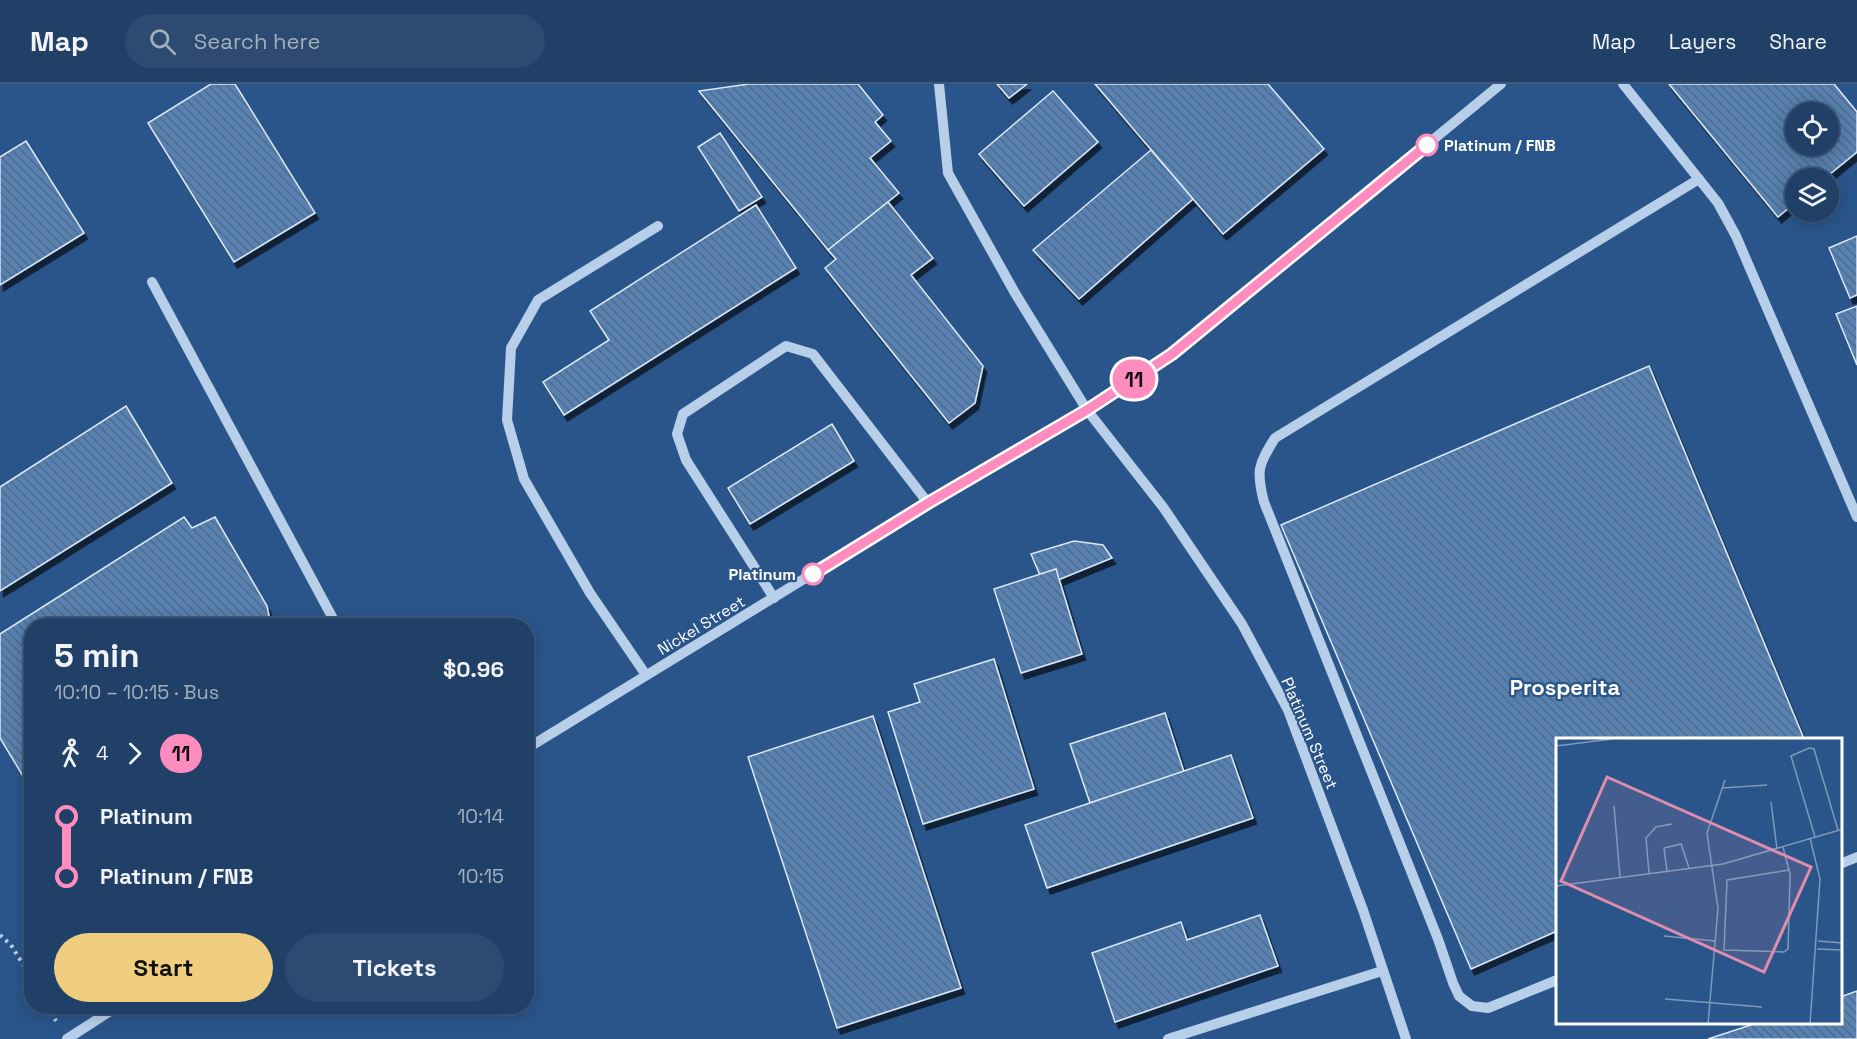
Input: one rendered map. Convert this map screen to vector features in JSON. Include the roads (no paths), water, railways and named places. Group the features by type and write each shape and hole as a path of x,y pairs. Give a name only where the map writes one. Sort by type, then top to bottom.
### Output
{"street":[{"name":"Platinum Street","path":"939,84 948,173 1015,294 1087,410 1163,507 1242,624 1288,711 1363,910 1406,1039"},
{"name":"Nickel Street","path":"534,744 928,503 1087,410 1172,354 1502,84"},
{"path":"1623,84 1700,178 1718,203 1736,236 1857,517"},
{"path":"1556,980 1488,1008 1472,1006 1460,996 1264,502 1259,481 1260,461 1275,438 1700,178"},
{"path":"646,675 590,593 524,479 507,420 511,348 538,300 658,226"},
{"path":"152,282 333,618"},
{"path":"774,598 686,460 677,434 683,414 786,346 813,354 928,503"},
{"path":"1842,863 1857,857"},
{"path":"1168,1039 1382,971"},
{"path":"67,1039 106,1014"}],"place":[{"name":"Platinum / FNB","path":"1427,145"},
{"name":"Platinum","path":"813,574"}],"district":[{"name":"Prosperita","path":"1565,687"}]}
